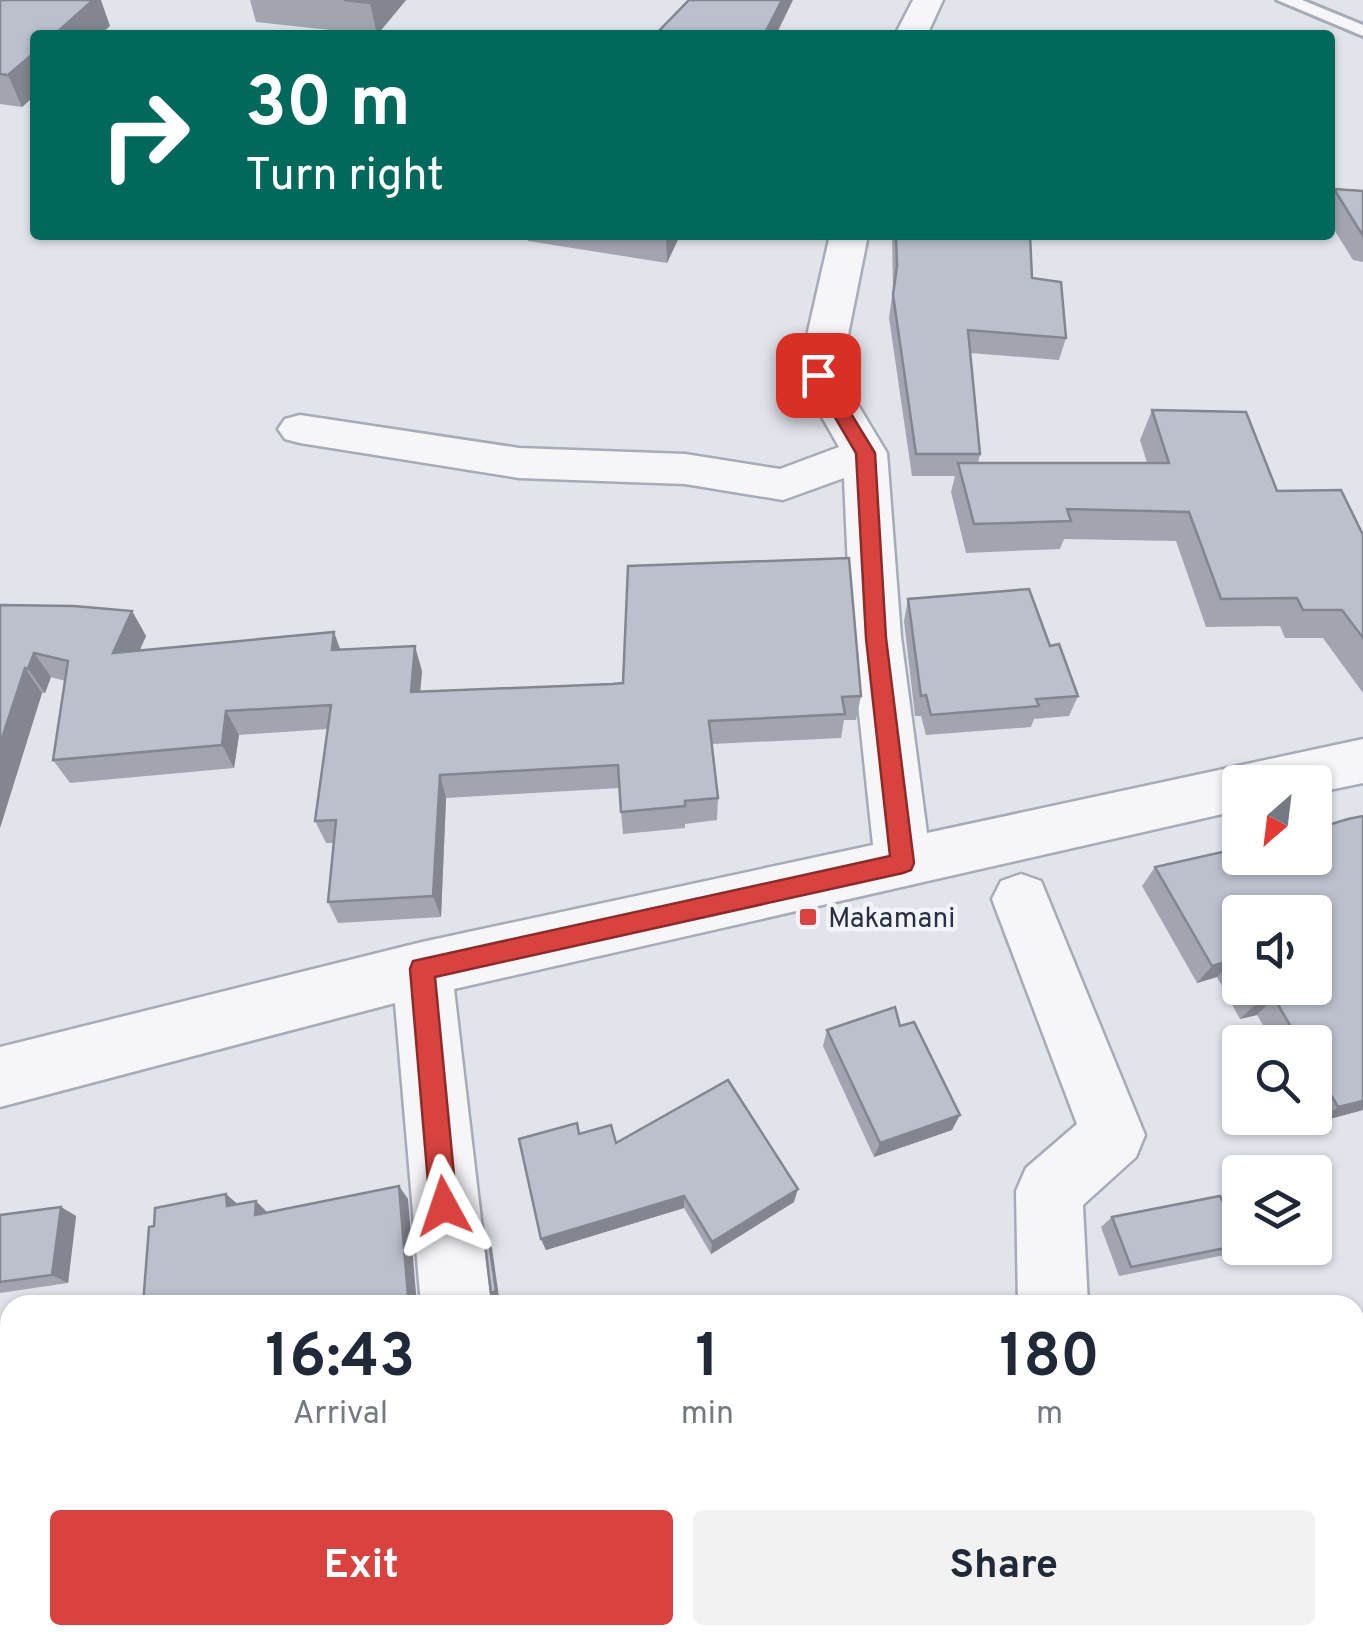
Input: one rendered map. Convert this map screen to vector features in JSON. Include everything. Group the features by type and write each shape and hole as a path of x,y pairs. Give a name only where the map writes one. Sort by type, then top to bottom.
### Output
{"street":[{"path":"913,30 928,0"},
{"path":"848,240 818,375 866,453 876,638 903,863"},
{"path":"300,429 520,464 685,469 783,485 866,453"},
{"path":"1332,767 1363,760"},
{"path":"0,1077 422,969 1222,792"},
{"path":"1021,899 1113,1134 1049,1192 1054,1295"},
{"path":"422,969 455,1295"}],"lane":[{"path":"1286,0 1363,31"}],"building":[{"path":"0,0 93,0 60,30 30,30 30,56 8,75 0,74"},
{"path":"689,0 782,0 767,30 660,30"},
{"path":"1335,189 1363,191 1363,236 1335,191"},
{"path":"896,240 1030,240 1032,278 1061,282 1066,338 968,330 980,454 916,454 893,295"},
{"path":"1152,410 1246,412 1277,491 1341,490 1363,535 1363,638 1342,610 1303,610 1297,598 1221,599 1189,512 1067,509 1071,521 974,524 958,463 1169,463"},
{"path":"849,558 861,696 842,697 845,714 709,721 718,798 685,801 685,806 621,812 618,765 440,775 433,896 328,902 336,820 315,821 331,705 226,711 222,745 53,760 68,661 34,653 28,669 25,668 0,744 0,605 132,611 113,653 334,632 332,650 415,646 411,692 612,684 623,683 628,566"},
{"path":"1029,589 1050,646 1059,644 1078,696 1036,699 1039,706 931,715 926,695 921,696 908,599"},
{"path":"1363,816 1363,1101 1338,1107 1332,1097 1332,1025 1290,1025 1278,1005 1332,1005 1332,895 1222,895 1222,963 1212,966 1155,867 1222,852 1222,875 1332,875 1332,824"},
{"path":"895,1007 900,1026 914,1022 960,1115 880,1143 827,1030"},
{"path":"728,1080 798,1189 712,1242 684,1196 541,1239 519,1139 577,1123 579,1134 611,1125 616,1143"},
{"path":"399,1186 408,1295 144,1295 149,1227 154,1226 155,1208 226,1194 227,1206 256,1201 255,1215"},
{"path":"1220,1196 1222,1249 1131,1267 1112,1217"},
{"path":"61,1207 52,1275 0,1282 0,1215"},
{"path":"489,1242 496,1291 491,1293 485,1243"}],"place":[{"name":"Makamani","path":"808,917"}],"route":[{"path":"444,1206 422,969 903,863 876,638 866,453 818,375"}]}
